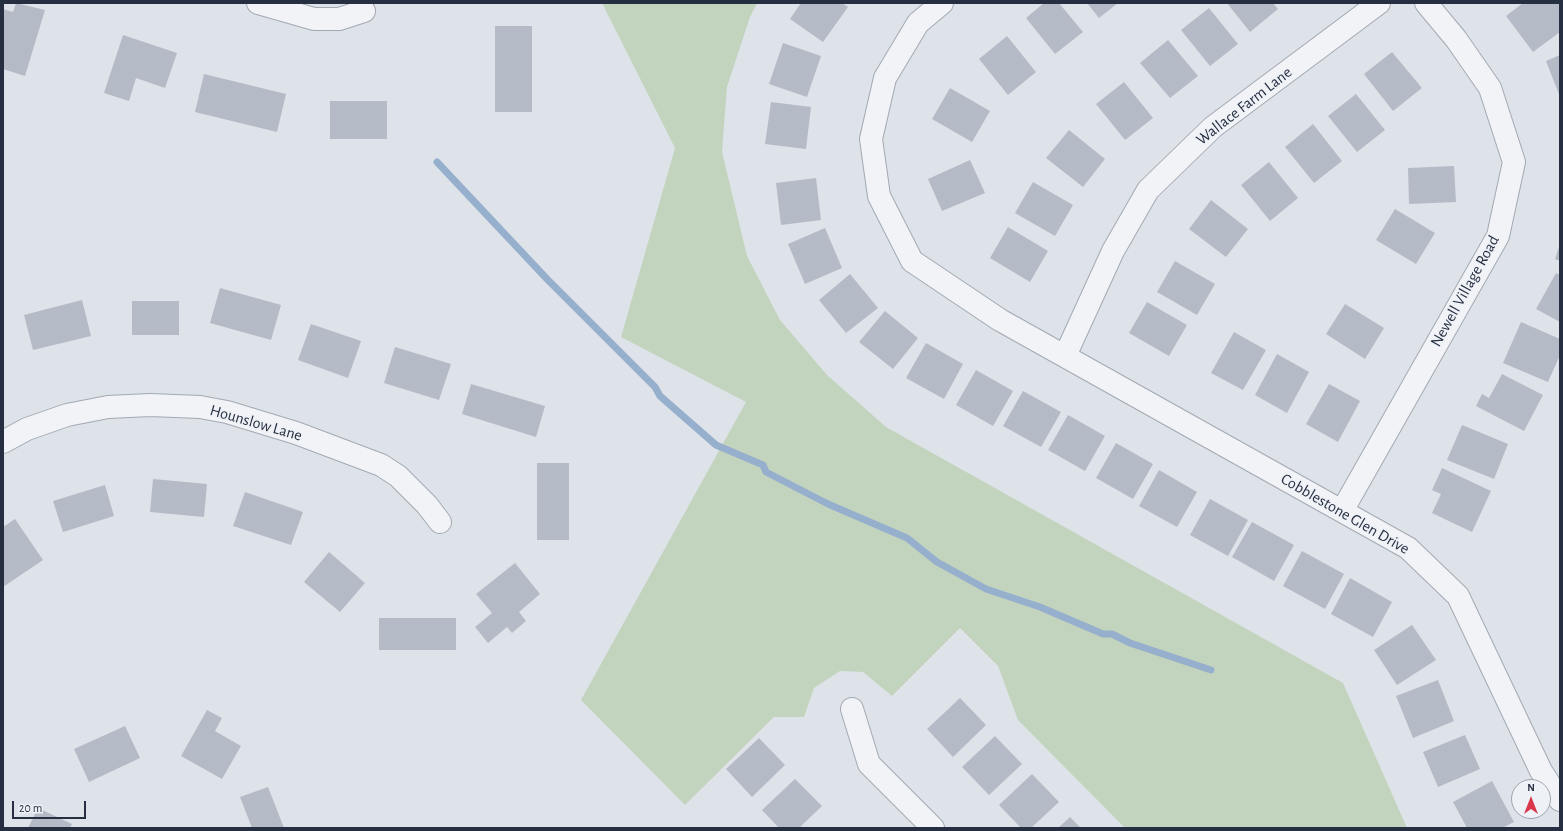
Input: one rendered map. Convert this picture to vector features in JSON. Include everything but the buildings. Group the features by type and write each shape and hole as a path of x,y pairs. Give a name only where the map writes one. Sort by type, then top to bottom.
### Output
{"street":[{"path":"258,3 314,19 339,19 364,11"},
{"name":"Cobblestone Glen Drive","path":"942,3 918,24 886,78 871,139 879,196 912,261 1000,320 1408,548 1458,596 1541,771 1560,800"},
{"name":"Wallace Farm Lane","path":"1065,356 1113,251 1148,190 1213,127 1379,3"},
{"name":"Newell Village Road","path":"1342,511 1498,236 1514,162 1490,88 1456,39 1426,3"},
{"name":"Hounslow Lane","path":"3,442 27,429 67,415 108,407 150,405 200,407 227,412 296,433 381,465 398,476 427,505 440,522"},
{"path":"852,709 869,764 933,828"}],"green space":[{"path":"602,3 757,3 750,17 727,87 722,152 747,256 780,320 827,375 886,427 1343,683 1407,828 1125,828 1018,720 998,666 960,628 892,696 863,672 840,671 814,688 804,717 774,717 685,805 581,700 746,402 621,337 675,148"}],"waterway":[{"path":"437,162 547,279 655,387 660,396 716,445 763,465 766,472 828,504 907,538 937,562 986,589 1040,607 1103,634 1112,634 1130,643 1211,670"}]}
